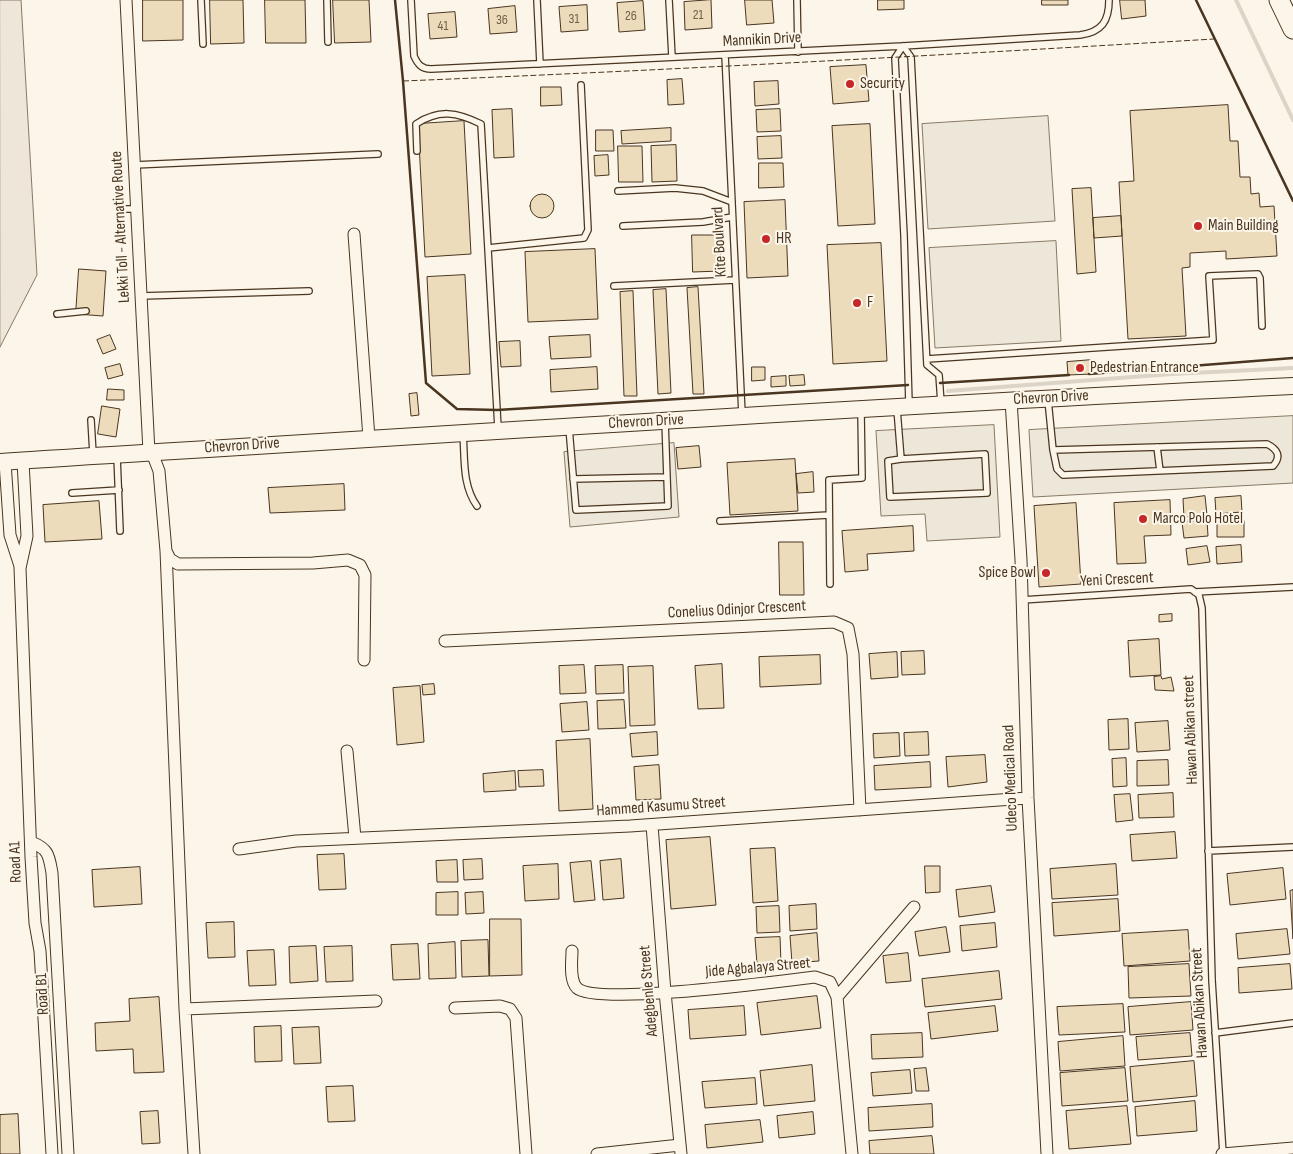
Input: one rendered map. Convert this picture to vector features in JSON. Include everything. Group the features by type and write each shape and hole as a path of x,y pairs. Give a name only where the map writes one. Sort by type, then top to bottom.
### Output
{"highway":[{"path":"1279,0 1293,29"}],"main road":[{"name":"Chevron Drive","path":"2,462 665,420 1293,386"}],"street":[{"name":"Lekki Toll - Alternative Route","path":"126,0 149,452"},
{"path":"354,234 369,438"},
{"name":"Udeco Medical Road","path":"1011,400 1022,600 1028,798 1047,1154"},
{"path":"149,452 154,458 159,471 166,551 184,1009 194,1154"},
{"path":"20,568 27,536 23,461"},
{"path":"2,462 10,535 20,568"},
{"path":"166,551 170,559 178,564 313,563 348,560 360,565 365,575 364,660"},
{"name":"Road A1","path":"20,568 35,923 40,951 52,1154"},
{"name":"Conelius Odinjor Crescent","path":"444,641 834,622 848,628 853,654 860,810"},
{"path":"348,751 355,838"},
{"name":"Hammed Kasumu Street","path":"239,849 296,841 652,824 1028,798"},
{"name":"Adegbenle Street","path":"652,824 665,992 681,1149"},
{"name":"Road B1","path":"31,842 45,849 50,859 52,873 68,1154"},
{"path":"852,1154 837,997 914,907"},
{"name":"Jide Agbalaya Street","path":"572,951 572,982 583,992 592,994 685,992 815,977 830,982 837,997"},
{"path":"184,1009 376,1001"},
{"path":"455,1008 500,1006 510,1009 516,1018 526,1154"},
{"path":"1223,1154 1254,1153 1293,1148"},
{"path":"597,1154 681,1149"}],"lane":[{"path":"201,0 203,44"},
{"path":"327,0 328,42"},
{"name":"Mannikin Drive","path":"411,0 414,56 418,64 424,69 798,52 1092,34 1104,23 1109,13 1109,0"},
{"path":"536,0 540,64"},
{"path":"669,0 672,57"},
{"path":"797,0 798,52"},
{"path":"901,459 904,235 895,58 903,46 911,57 927,365 939,375 941,405"},
{"name":"Kite Boulvard","path":"725,55 742,416"},
{"path":"488,248 584,238 588,230 581,85"},
{"path":"417,151 416,124 426,118 444,113 467,117 481,124 498,430"},
{"path":"134,165 378,154"},
{"path":"618,191 676,188 703,191 732,202"},
{"path":"119,209 136,209"},
{"path":"623,226 703,222 732,217"},
{"path":"927,359 1213,340 1210,276 1258,274 1260,278 1262,326"},
{"path":"614,286 735,280"},
{"path":"141,296 309,291"},
{"path":"56,314 86,311"},
{"path":"1048,398 1053,450 1057,469 1062,475 1273,466 1278,461 1278,454 1274,448 1267,444 1053,450"},
{"path":"830,584 828,480 862,478 861,409"},
{"path":"91,420 93,456"},
{"path":"569,426 576,510 668,506 665,420"},
{"path":"463,432 466,482 470,496 477,506"},
{"path":"1157,447 1160,471"},
{"path":"117,454 120,531"},
{"path":"985,454 987,492 890,497 888,461 901,459 985,454"},
{"path":"573,479 667,477"},
{"path":"72,494 119,490"},
{"path":"720,521 829,515"},
{"name":"Yeni Crescent","path":"1022,600 1191,589 1195,592 1293,587"},
{"name":"Hawan Abikan street","path":"1195,592 1199,595 1202,608 1208,851"},
{"path":"1208,851 1293,847"},
{"name":"Hawan Abikan Street","path":"1208,851 1212,980 1223,1154"},
{"path":"1215,1033 1293,1023"}],"shaded area":[{"path":"0,0 21,0 37,275 0,347"},
{"path":"1048,116 1055,221 928,229 922,124"},
{"path":"1056,241 1061,341 935,348 929,248"},
{"path":"1293,416 1293,483 1033,497 1029,430"},
{"path":"994,425 1000,537 927,541 925,514 881,516 876,431"},
{"path":"674,443 679,517 570,527 564,452"}],"building":[{"path":"143,0 183,0 183,40 143,41"},
{"path":"210,0 243,0 244,43 211,44"},
{"path":"265,0 305,0 306,43 266,43"},
{"path":"333,0 369,0 371,42 335,43"},
{"path":"711,0 712,28 685,30 684,2"},
{"path":"745,0 772,0 774,23 747,25"},
{"path":"878,0 904,0 904,9 878,10"},
{"path":"1042,0 1068,0 1068,5 1042,5"},
{"path":"1120,0 1145,0 1146,16 1122,19"},
{"path":"643,1 645,30 619,32 617,3"},
{"path":"587,5 588,30 561,32 559,7"},
{"path":"515,6 517,32 490,34 488,9"},
{"path":"455,12 457,37 430,39 428,14"},
{"name":"Security","path":"866,65 869,101 833,104 830,67"},
{"path":"682,79 684,104 668,105 667,80"},
{"path":"778,81 779,104 755,106 754,82"},
{"path":"541,87 561,87 562,105 541,106"},
{"name":"Main Building","path":"1228,105 1230,141 1238,141 1240,177 1250,177 1251,194 1259,193 1260,207 1274,206 1277,256 1226,259 1226,251 1190,253 1190,267 1182,268 1186,336 1128,339 1119,182 1134,181 1130,111"},
{"path":"512,109 514,157 494,158 492,110"},
{"path":"780,109 781,131 757,132 756,110"},
{"path":"464,121 471,254 425,257 418,124"},
{"path":"870,124 875,224 838,226 832,126"},
{"path":"671,128 671,141 622,144 621,131"},
{"path":"596,130 613,130 614,151 596,151"},
{"path":"781,136 782,158 758,159 757,137"},
{"path":"676,145 677,181 652,182 651,146"},
{"path":"618,146 642,146 643,182 619,182"},
{"path":"608,155 609,175 595,176 594,156"},
{"path":"759,163 783,163 784,187 759,188"},
{"path":"1091,188 1096,272 1077,274 1072,189"},
{"path":"542,194 551,197 554,206 551,215 542,218 533,215 530,206 533,197"},
{"name":"HR","path":"785,200 788,276 747,278 744,202"},
{"path":"1121,216 1122,236 1094,238 1093,218"},
{"path":"692,235 720,235 721,271 693,272"},
{"name":"F","path":"881,243 887,361 833,364 827,245"},
{"path":"595,249 598,319 528,322 525,252"},
{"path":"79,269 106,271 103,316 76,314"},
{"path":"465,275 470,374 432,376 427,277"},
{"path":"698,287 704,394 693,394 687,288"},
{"path":"666,289 671,393 658,394 653,290"},
{"path":"633,291 637,396 624,396 620,292"},
{"path":"110,335 116,349 103,354 97,340"},
{"path":"590,335 591,357 551,359 549,337"},
{"path":"520,341 521,366 501,367 499,342"},
{"name":"Pedestrian Entrance","path":"1092,360 1093,374 1068,375 1067,362"},
{"path":"120,364 123,375 108,379 105,368"},
{"path":"597,367 598,389 551,392 550,370"},
{"path":"752,367 765,367 765,380 752,381"},
{"path":"804,375 805,385 790,386 789,376"},
{"path":"786,376 786,386 771,387 771,377"},
{"path":"108,389 124,390 124,400 107,400"},
{"path":"417,393 419,415 411,416 409,394"},
{"path":"102,406 120,409 116,437 98,434"},
{"path":"699,446 701,467 678,469 676,448"},
{"path":"795,459 798,511 730,515 727,463"},
{"path":"813,472 814,492 798,493 796,474"},
{"path":"344,484 345,510 270,513 268,488"},
{"path":"1205,496 1207,515 1184,517 1183,499"},
{"path":"1241,496 1242,512 1216,514 1215,498"},
{"name":"Marco Polo Hotel","path":"1170,500 1171,535 1144,536 1146,563 1117,564 1114,503"},
{"path":"99,501 102,539 45,542 43,505"},
{"path":"1076,503 1081,584 1039,587 1034,506"},
{"path":"1207,520 1208,536 1184,538 1182,522"},
{"path":"1244,521 1244,537 1217,537 1217,522"},
{"path":"913,526 914,551 867,554 868,570 845,572 842,531"},
{"path":"779,542 803,542 804,595 780,595"},
{"path":"1241,545 1242,562 1217,564 1216,547"},
{"path":"1207,546 1210,562 1188,565 1186,549"},
{"path":"1172,614 1172,621 1159,622 1159,615"},
{"path":"1159,639 1161,675 1130,677 1128,641"},
{"path":"924,651 925,674 902,675 901,652"},
{"path":"897,652 898,677 871,679 869,654"},
{"path":"820,655 821,684 760,687 759,657"},
{"path":"722,664 724,708 698,709 695,666"},
{"path":"584,665 586,693 560,694 559,666"},
{"path":"623,665 624,693 596,694 595,666"},
{"path":"653,666 655,725 630,726 628,667"},
{"path":"1161,676 1162,679 1171,677 1174,691 1155,690 1154,677"},
{"path":"434,684 435,694 423,695 422,685"},
{"path":"420,686 424,742 397,745 393,688"},
{"path":"624,700 626,728 598,729 597,701"},
{"path":"587,702 589,730 562,732 560,704"},
{"path":"1128,719 1129,749 1109,750 1108,720"},
{"path":"1168,721 1170,750 1137,752 1135,723"},
{"path":"657,732 658,755 632,757 630,734"},
{"path":"928,732 929,755 905,756 904,733"},
{"path":"899,733 900,756 874,758 873,734"},
{"path":"590,739 593,809 559,811 556,741"},
{"path":"985,755 987,782 948,787 946,757"},
{"path":"1126,758 1127,786 1113,787 1112,759"},
{"path":"1168,760 1169,785 1137,786 1137,761"},
{"path":"930,762 931,787 875,790 874,766"},
{"path":"659,765 661,799 636,800 634,767"},
{"path":"543,770 544,786 519,787 518,771"},
{"path":"515,771 516,790 484,792 483,774"},
{"path":"1173,793 1174,817 1139,818 1138,795"},
{"path":"1130,794 1133,820 1116,822 1114,795"},
{"path":"1175,832 1177,858 1132,861 1130,835"},
{"path":"710,837 716,905 671,909 666,840"},
{"path":"775,848 778,901 753,903 750,849"},
{"path":"344,854 346,889 319,890 317,855"},
{"path":"482,859 483,879 464,880 463,860"},
{"path":"621,859 624,898 603,900 600,861"},
{"path":"457,860 458,882 437,882 436,861"},
{"path":"591,861 595,900 574,902 570,863"},
{"path":"558,864 559,899 525,901 523,866"},
{"path":"1116,864 1118,895 1052,899 1050,869"},
{"path":"925,866 940,866 940,892 926,893"},
{"path":"140,867 142,904 94,907 92,870"},
{"path":"1283,868 1286,899 1230,905 1227,874"},
{"path":"991,886 995,912 959,917 956,890"},
{"path":"1293,890 1293,939 1290,891"},
{"path":"458,892 458,915 436,915 436,893"},
{"path":"483,892 484,913 466,914 465,893"},
{"path":"1118,899 1120,931 1054,936 1052,903"},
{"path":"816,904 817,929 790,931 789,906"},
{"path":"779,906 780,932 757,933 756,907"},
{"path":"490,919 521,919 522,975 490,976"},
{"path":"234,922 235,957 208,958 206,923"},
{"path":"995,923 997,947 962,951 960,926"},
{"path":"946,927 950,952 919,956 915,932"},
{"path":"1287,929 1290,954 1238,959 1236,934"},
{"path":"1188,930 1190,961 1124,966 1122,934"},
{"path":"817,933 819,961 792,963 790,936"},
{"path":"780,937 781,963 757,964 755,938"},
{"path":"488,940 489,976 462,977 461,941"},
{"path":"455,942 456,978 429,979 428,944"},
{"path":"418,944 420,979 393,980 391,945"},
{"path":"316,946 318,981 290,983 289,947"},
{"path":"352,946 353,981 326,982 324,947"},
{"path":"274,950 276,985 249,986 247,951"},
{"path":"908,953 911,981 886,983 883,956"},
{"path":"1189,964 1191,996 1129,998 1128,967"},
{"path":"1290,964 1292,989 1239,993 1238,968"},
{"path":"999,971 1002,999 925,1007 922,979"},
{"path":"817,996 821,1028 761,1035 757,1003"},
{"path":"159,997 164,1072 134,1073 133,1049 96,1051 95,1023 130,1021 129,999"},
{"path":"1191,1002 1193,1030 1130,1035 1128,1007"},
{"path":"1123,1004 1125,1032 1059,1035 1057,1007"},
{"path":"744,1006 746,1035 690,1039 688,1010"},
{"path":"995,1006 998,1031 931,1039 928,1013"},
{"path":"281,1026 282,1061 255,1062 254,1027"},
{"path":"319,1027 321,1063 294,1064 292,1028"},
{"path":"922,1033 923,1057 872,1059 871,1035"},
{"path":"1190,1033 1192,1056 1138,1060 1136,1037"},
{"path":"1123,1036 1125,1066 1060,1071 1058,1042"},
{"path":"1194,1061 1197,1096 1133,1102 1130,1067"},
{"path":"812,1065 815,1101 764,1106 760,1071"},
{"path":"926,1068 929,1091 916,1091 914,1069"},
{"path":"1125,1068 1128,1101 1062,1106 1060,1073"},
{"path":"910,1070 912,1093 873,1096 871,1073"},
{"path":"755,1078 757,1104 705,1108 702,1082"},
{"path":"353,1086 355,1121 328,1122 326,1087"},
{"path":"1195,1101 1197,1131 1137,1136 1135,1107"},
{"path":"932,1104 933,1127 869,1131 868,1108"},
{"path":"1127,1106 1131,1144 1069,1149 1066,1111"},
{"path":"158,1111 160,1143 142,1144 140,1112"},
{"path":"813,1112 815,1134 779,1138 777,1116"},
{"path":"18,1114 20,1154 0,1154 0,1115"},
{"path":"760,1120 763,1142 707,1148 705,1125"},
{"path":"932,1136 934,1154 870,1154 869,1141"}],"waterway":[{"path":"1236,0 1293,120"},
{"path":"948,391 1172,374 1293,368"}],"fence":[{"path":"403,81 809,62 1214,39"}],"wall":[{"path":"395,0 426,383 457,409 497,410 908,385"},
{"path":"1196,0 1293,201"},
{"path":"1089,374 1293,358"},
{"path":"940,383 1069,375"}],"place":[{"name":"Security","path":"850,84"},
{"name":"Main Building","path":"1198,226"},
{"name":"HR","path":"766,239"},
{"name":"F","path":"857,303"},
{"name":"Pedestrian Entrance","path":"1080,368"},
{"name":"Marco Polo Hotel","path":"1143,519"},
{"name":"Spice Bowl","path":"1046,573"}]}
